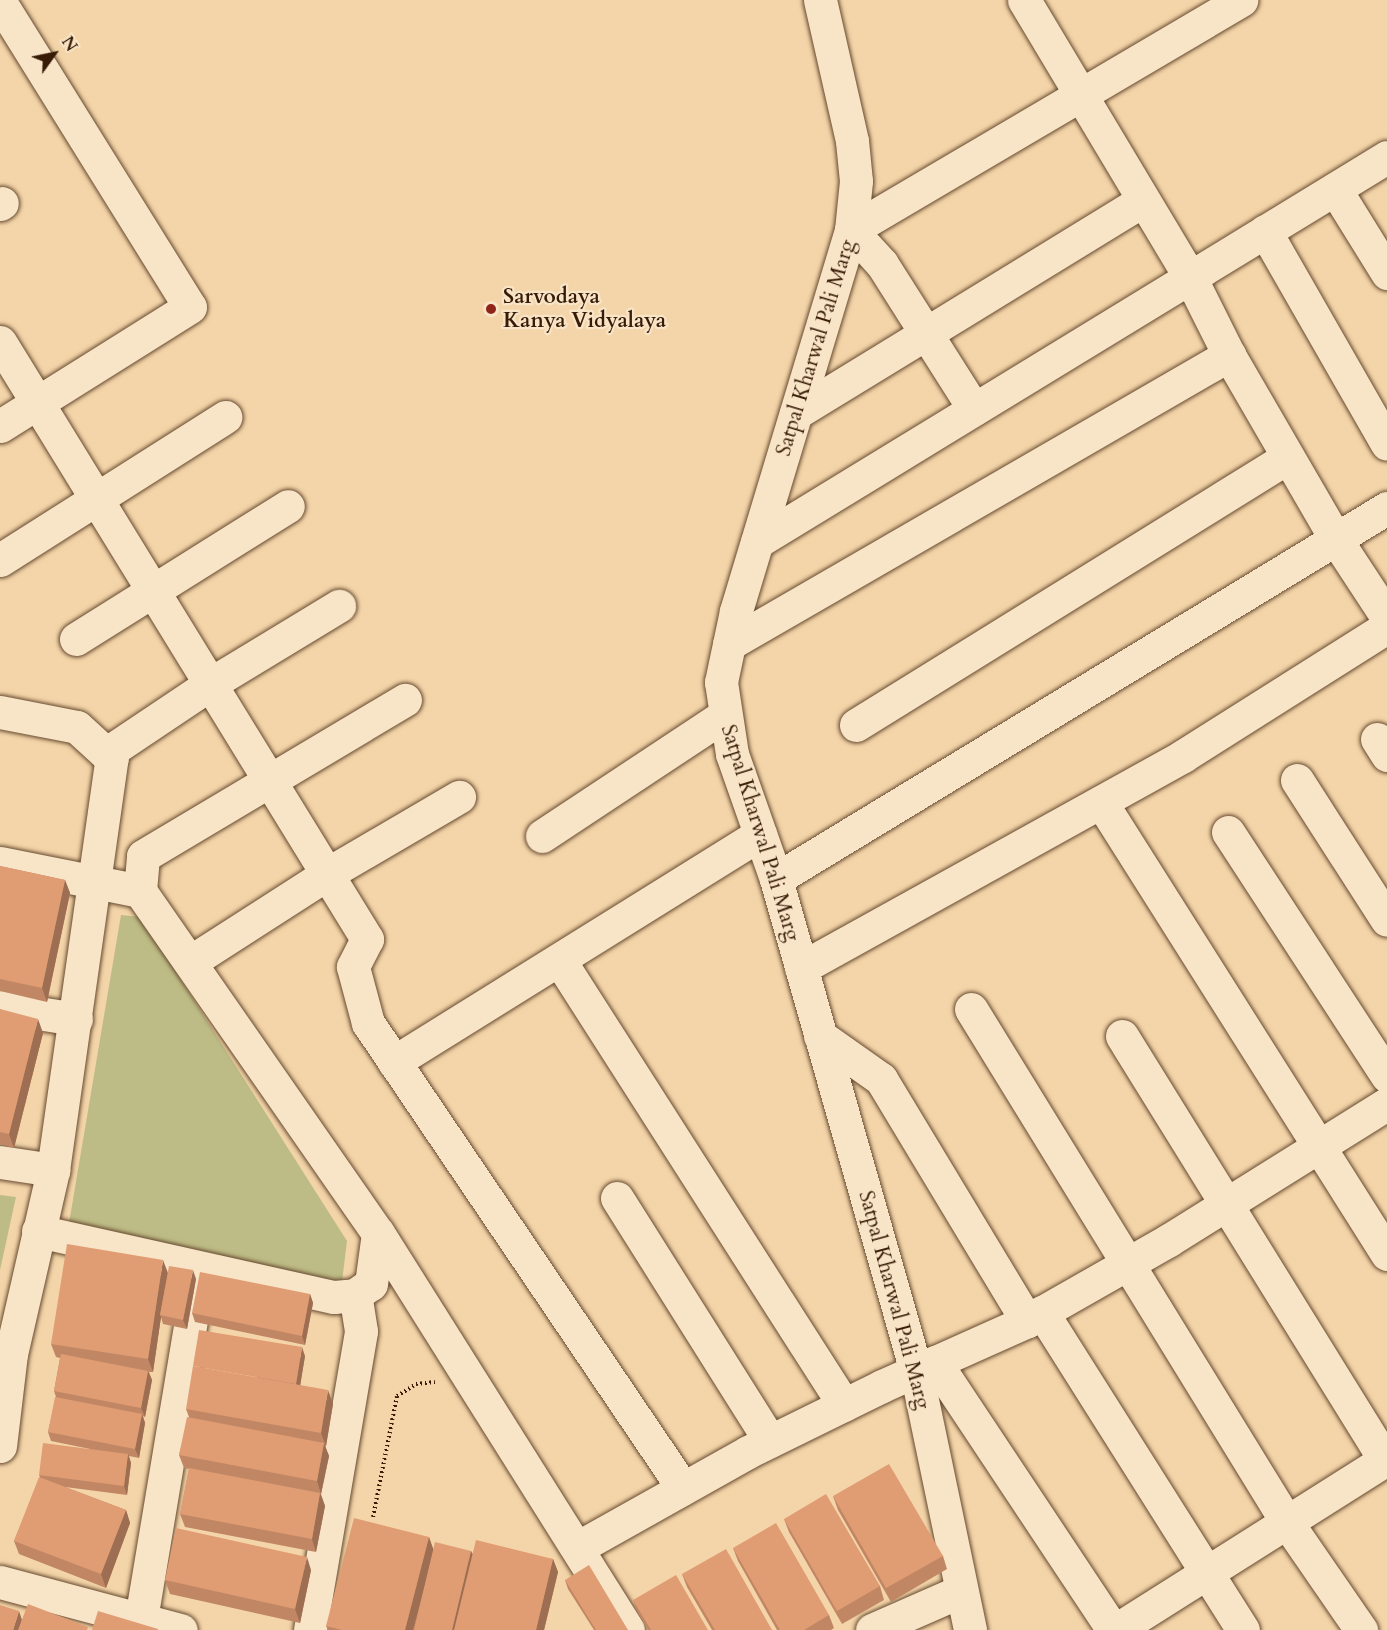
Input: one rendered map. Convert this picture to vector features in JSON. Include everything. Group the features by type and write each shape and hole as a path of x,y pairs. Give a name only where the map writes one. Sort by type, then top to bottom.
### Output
{"street":[{"name":"Satpal Kharwal Pali Marg","path":"820,0 852,141 856,181 851,230 757,542 721,682 732,754 776,879 820,1036 926,1366 961,1591 970,1630"},
{"path":"1024,0 1080,97 1190,277 1229,355 1337,541 1387,617"},
{"path":"974,409 882,264 851,230 1080,97 1195,12 1241,0"},
{"path":"0,2 190,307 0,426"},
{"path":"757,542 1386,159"},
{"path":"1335,189 1387,273"},
{"path":"796,413 1143,200"},
{"path":"1265,231 1387,444"},
{"path":"0,342 367,939 353,967 368,1023 683,1488"},
{"path":"729,644 1229,355"},
{"path":"0,560 94,497 225,417"},
{"path":"856,725 1288,457"},
{"path":"76,639 288,506"},
{"path":"776,879 1337,541 1387,508"},
{"path":"0,1446 11,1353 53,1170 97,881 113,749 210,684 339,606"},
{"path":"801,968 1183,756 1387,627"},
{"path":"405,700 143,856 140,891 378,1233 628,1630"},
{"path":"0,712 77,727 112,759"},
{"path":"542,836 725,715"},
{"path":"1297,780 1387,920"},
{"path":"190,962 327,874 459,797"},
{"path":"1101,802 1387,1254"},
{"path":"1228,832 1387,1076"},
{"path":"394,1062 560,961 760,834"},
{"path":"0,863 140,891"},
{"path":"560,961 844,1405"},
{"path":"0,1007 76,1019"},
{"path":"971,1009 1125,1265 1288,1524 1361,1630"},
{"path":"820,1036 881,1079 1035,1317 1208,1574 1242,1630"},
{"path":"926,1366 1115,1630 1288,1524 1386,1460 1122,1036"},
{"path":"577,1548 770,1441 926,1366 1035,1317 1226,1204 1387,1104"},
{"path":"0,1162 53,1170"},
{"path":"617,1198 770,1441"},
{"path":"38,1231 200,1270 334,1297 355,1295 371,1284 378,1233"},
{"path":"141,1619 200,1270"},
{"path":"310,1630 362,1331 355,1295"},
{"path":"0,1582 182,1630"},
{"path":"872,1630 961,1591"}],"path":[{"path":"373,1516 397,1396 416,1384 435,1382 443,1388"}],"shaded area":[{"path":"121,915 141,917 347,1241 340,1298 67,1235"},
{"path":"0,1195 16,1197 0,1270"}],"building":[{"path":"0,866 65,880 42,988 0,979"},
{"path":"0,1009 38,1019 9,1134 0,1132"},
{"path":"67,1244 163,1260 148,1359 51,1344"},
{"path":"169,1266 193,1270 183,1320 160,1315"},
{"path":"200,1272 310,1294 302,1336 192,1313"},
{"path":"199,1330 302,1347 296,1384 193,1366"},
{"path":"61,1354 148,1371 141,1408 54,1391"},
{"path":"193,1366 328,1390 321,1433 186,1409"},
{"path":"55,1397 142,1414 135,1449 48,1432"},
{"path":"187,1417 324,1443 317,1481 179,1455"},
{"path":"43,1443 128,1454 124,1486 39,1475"},
{"path":"889,1464 943,1556 886,1588 833,1496"},
{"path":"189,1468 320,1493 312,1539 180,1514"},
{"path":"39,1477 126,1510 101,1574 14,1541"},
{"path":"826,1494 880,1586 837,1611 784,1519"},
{"path":"354,1518 429,1537 405,1630 342,1630 326,1626"},
{"path":"776,1523 829,1615 804,1630 780,1630 733,1548"},
{"path":"176,1528 307,1557 295,1609 165,1580"},
{"path":"476,1540 553,1559 536,1630 454,1630"},
{"path":"435,1542 471,1551 452,1630 414,1630"},
{"path":"726,1549 772,1630 715,1630 682,1574"},
{"path":"589,1565 628,1630 596,1630 565,1580"},
{"path":"676,1575 708,1630 651,1630 633,1600"},
{"path":"28,1604 88,1627 87,1630 18,1630"},
{"path":"0,1605 19,1611 13,1630 0,1630"},
{"path":"98,1611 158,1629 158,1630 92,1630"}],"place":[{"name":"Sarvodaya Kanya Vidyalaya","path":"491,309"}]}
